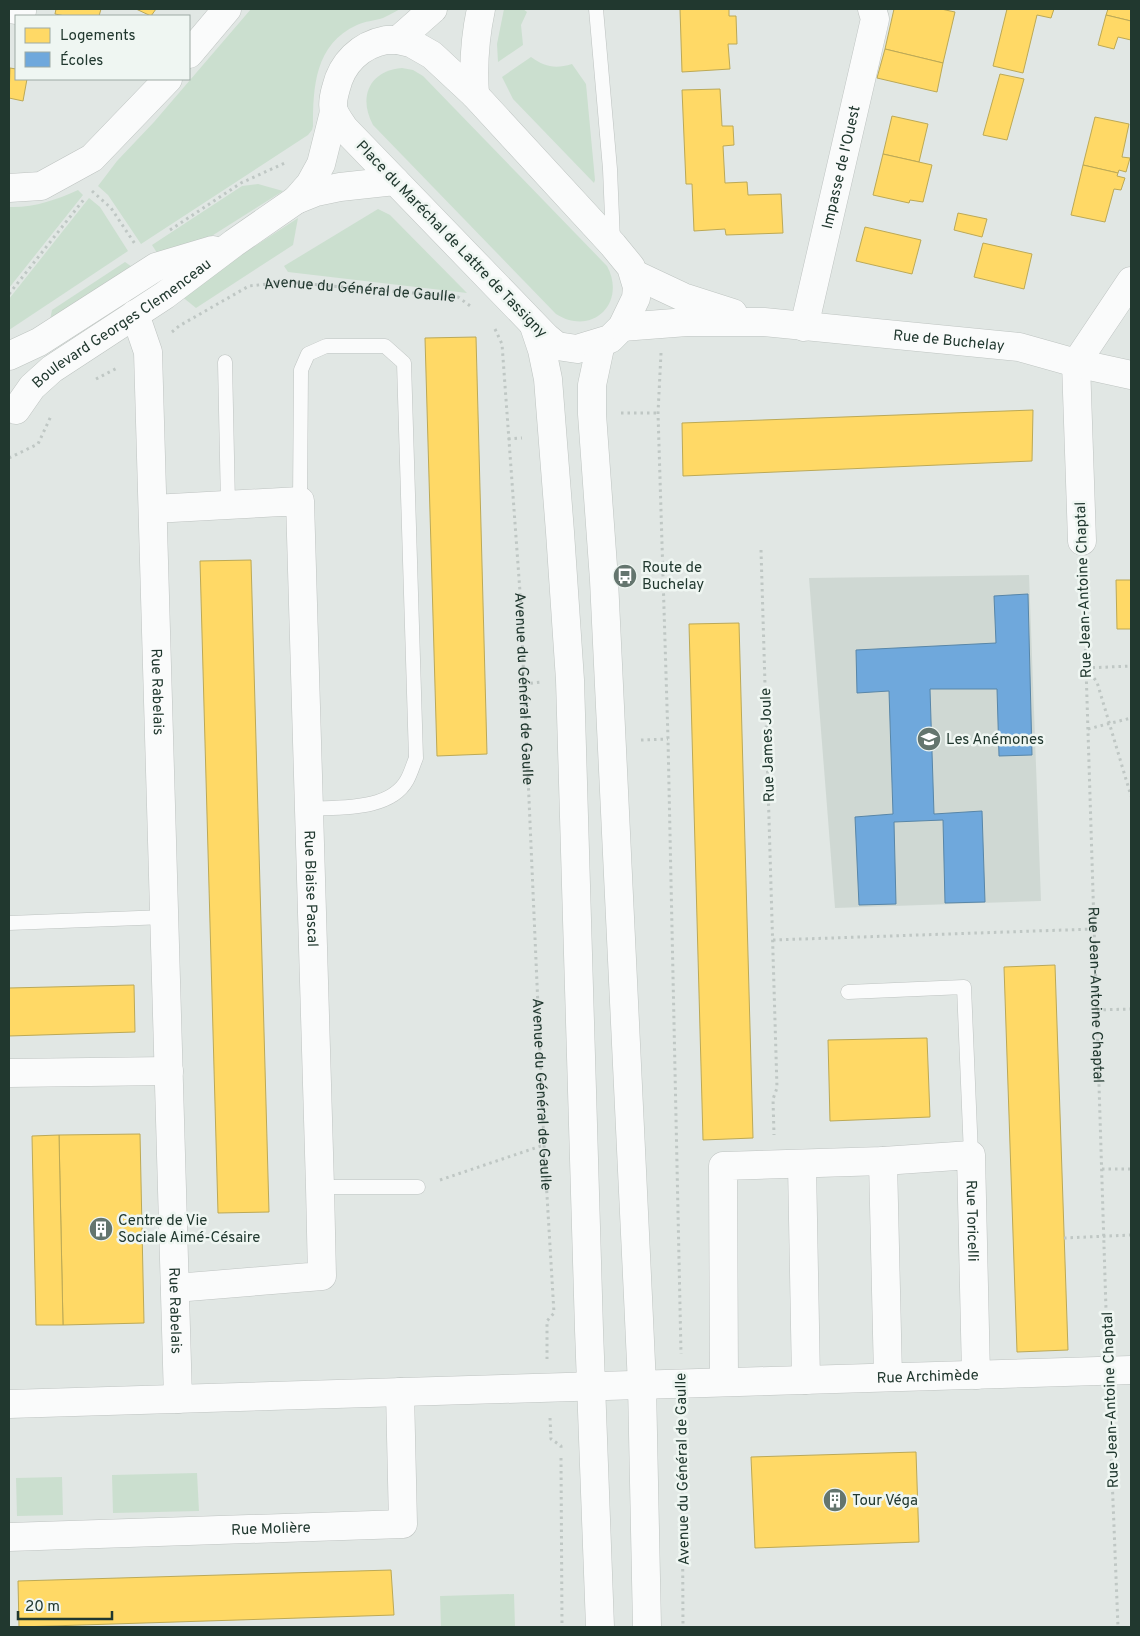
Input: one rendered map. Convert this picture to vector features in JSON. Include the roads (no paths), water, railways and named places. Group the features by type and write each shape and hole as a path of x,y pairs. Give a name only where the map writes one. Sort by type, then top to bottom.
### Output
{"street":[{"path":"190,53 227,9"},
{"path":"398,40 433,9"},
{"path":"475,95 475,50 481,9"},
{"name":"Impasse de l'Ouest","path":"804,327 875,19 872,9"},
{"path":"296,200 310,184 321,164 334,112 338,78 343,68 362,48 374,42 398,40 421,48 432,55 475,95 613,245 631,267 634,274 637,287 636,298 612,335 592,384 592,414 604,580 642,1385 647,1627"},
{"path":"9,188 41,186 92,158 167,80"},
{"name":"Place du Maréchal de Lattre de Tassigny","path":"334,112 344,128 534,326 557,346 577,349 612,335"},
{"path":"296,200 316,192 340,187 395,181"},
{"name":"Boulevard Georges Clemenceau","path":"12,416 40,378 166,295 234,242 296,200"},
{"name":"Boulevard Georges Clemenceau","path":"9,356 38,342 161,265 195,257 234,242"},
{"name":"Rue de Buchelay","path":"634,274 683,297 764,322"},
{"path":"1076,363 1131,281"},
{"name":"Rue Rabelais","path":"136,314 148,352 178,1399"},
{"name":"Rue de Buchelay","path":"612,335 664,324 687,322 764,322 1019,346 1076,363 1131,374"},
{"path":"534,326 542,350 548,379 570,680 600,1627"},
{"name":"Rue Jean-Antoine Chaptal","path":"1076,363 1082,541"},
{"path":"9,373 16,384 18,392 12,416"},
{"path":"153,509 300,501"},
{"name":"Rue Blaise Pascal","path":"175,1288 322,1276 300,501"},
{"path":"9,1073 169,1071"},
{"path":"9,1404 724,1382 723,1166 883,1162 970,1155"},
{"name":"Rue Toricelli","path":"970,1155 976,1375"},
{"path":"883,1162 888,1377"},
{"path":"802,1165 806,1380"},
{"name":"Rue Archimède","path":"724,1382 1120,1371"},
{"name":"Rue Molière","path":"9,1537 403,1524 400,1392"}],"lane":[{"path":"596,9 610,169 613,245"},
{"path":"300,501 301,370 308,354 326,346 385,346 404,363 416,758 407,781 394,794 374,804 309,809"},
{"path":"225,362 228,505"},
{"path":"9,923 165,917"},
{"path":"848,992 964,986 970,1155"},
{"path":"320,1187 418,1187"}],"place":[{"name":"Route de Buchelay","path":"625,576"},
{"name":"Les Anémones","path":"929,739"},
{"name":"Centre de Vie Sociale Aimé-Césaire","path":"101,1229"},
{"name":"Tour Véga","path":"835,1500"}]}
